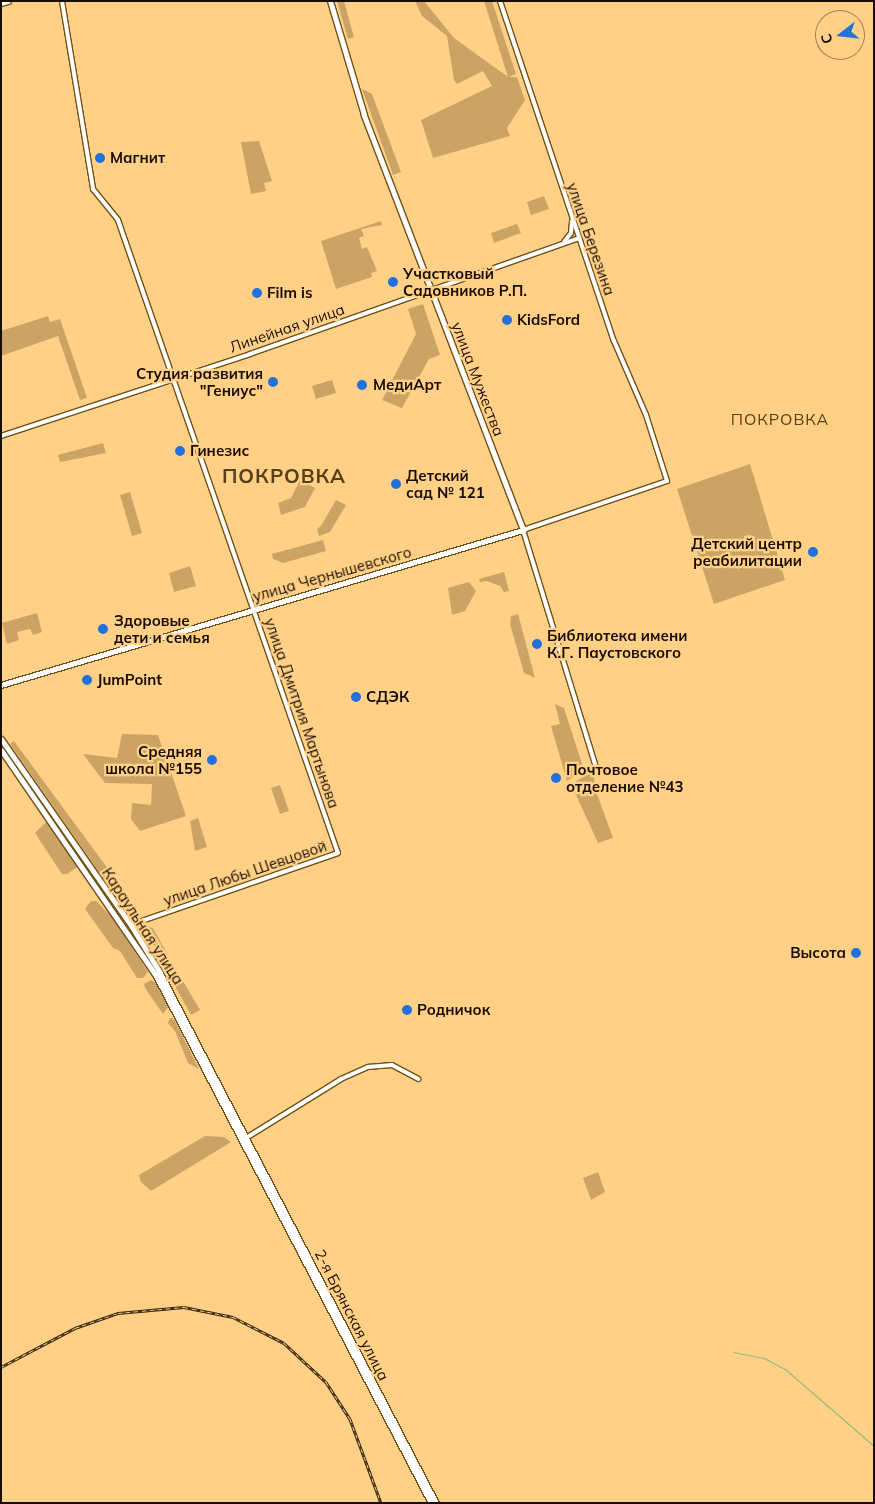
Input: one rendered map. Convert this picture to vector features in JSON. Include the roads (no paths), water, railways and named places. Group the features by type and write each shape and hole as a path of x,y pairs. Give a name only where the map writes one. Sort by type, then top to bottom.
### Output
{"main road":[{"path":"1,3 8,1"},
{"name":"улица Мужества","path":"330,1 361,106 523,530"},
{"name":"улица Чернышевского","path":"1,685 523,530"},
{"name":"Караульная улица","path":"1,739 132,927 159,971 244,1139"},
{"name":"Караульная улица","path":"1,750 138,945 244,1139"},
{"name":"2-я Брянская улица","path":"244,1139 431,1503"},
{"name":"2-я Брянская улица","path":"244,1139 436,1503"}],"street":[{"name":"улица Дмитрия Мартынова","path":"62,1 84,115 94,189 118,220 338,853"},
{"name":"улица Березина","path":"500,1 625,371 646,414 667,481"},
{"path":"562,244 571,233 572,218"},
{"name":"Линейная улица","path":"1,436 579,238"},
{"name":"улица Чернышевского","path":"523,530 667,481"},
{"name":"улица Мужества","path":"523,530 596,768"},
{"name":"улица Любы Шевцовой","path":"132,927 144,920 338,853"},
{"path":"244,1139 341,1080 368,1067 392,1065 418,1079"}],"waterway":[{"path":"733,1352 764,1358 785,1369 874,1446"}],"railway":[{"path":"1,1367 75,1328 118,1313 184,1307 233,1317 284,1343 326,1382 350,1419 381,1503"}],"place":[{"name":"Магнит","path":"100,158"},
{"name":"Участковый Садовников Р.П.","path":"393,282"},
{"name":"Film is","path":"257,293"},
{"name":"KidsFord","path":"507,320"},
{"name":"Студия развития \"Гениус\"","path":"273,382"},
{"name":"МедиАрт","path":"362,385"},
{"name":"Гинезис","path":"180,451"},
{"name":"Детский сад № 121","path":"396,484"},
{"name":"Детский центр реабилитации","path":"813,552"},
{"name":"Здоровые дети и семья","path":"103,629"},
{"name":"Библиотека имени К.Г. Паустовского","path":"537,644"},
{"name":"JumPoint","path":"87,680"},
{"name":"СДЭК","path":"356,697"},
{"name":"Средняя школа №155","path":"212,760"},
{"name":"Почтовое отделение №43","path":"556,778"},
{"name":"Высота","path":"856,953"},
{"name":"Родничок","path":"407,1010"}],"district":[{"name":"ПОКРОВКА","path":"780,419"},
{"name":"ПОКРОВКА","path":"284,475"}]}
